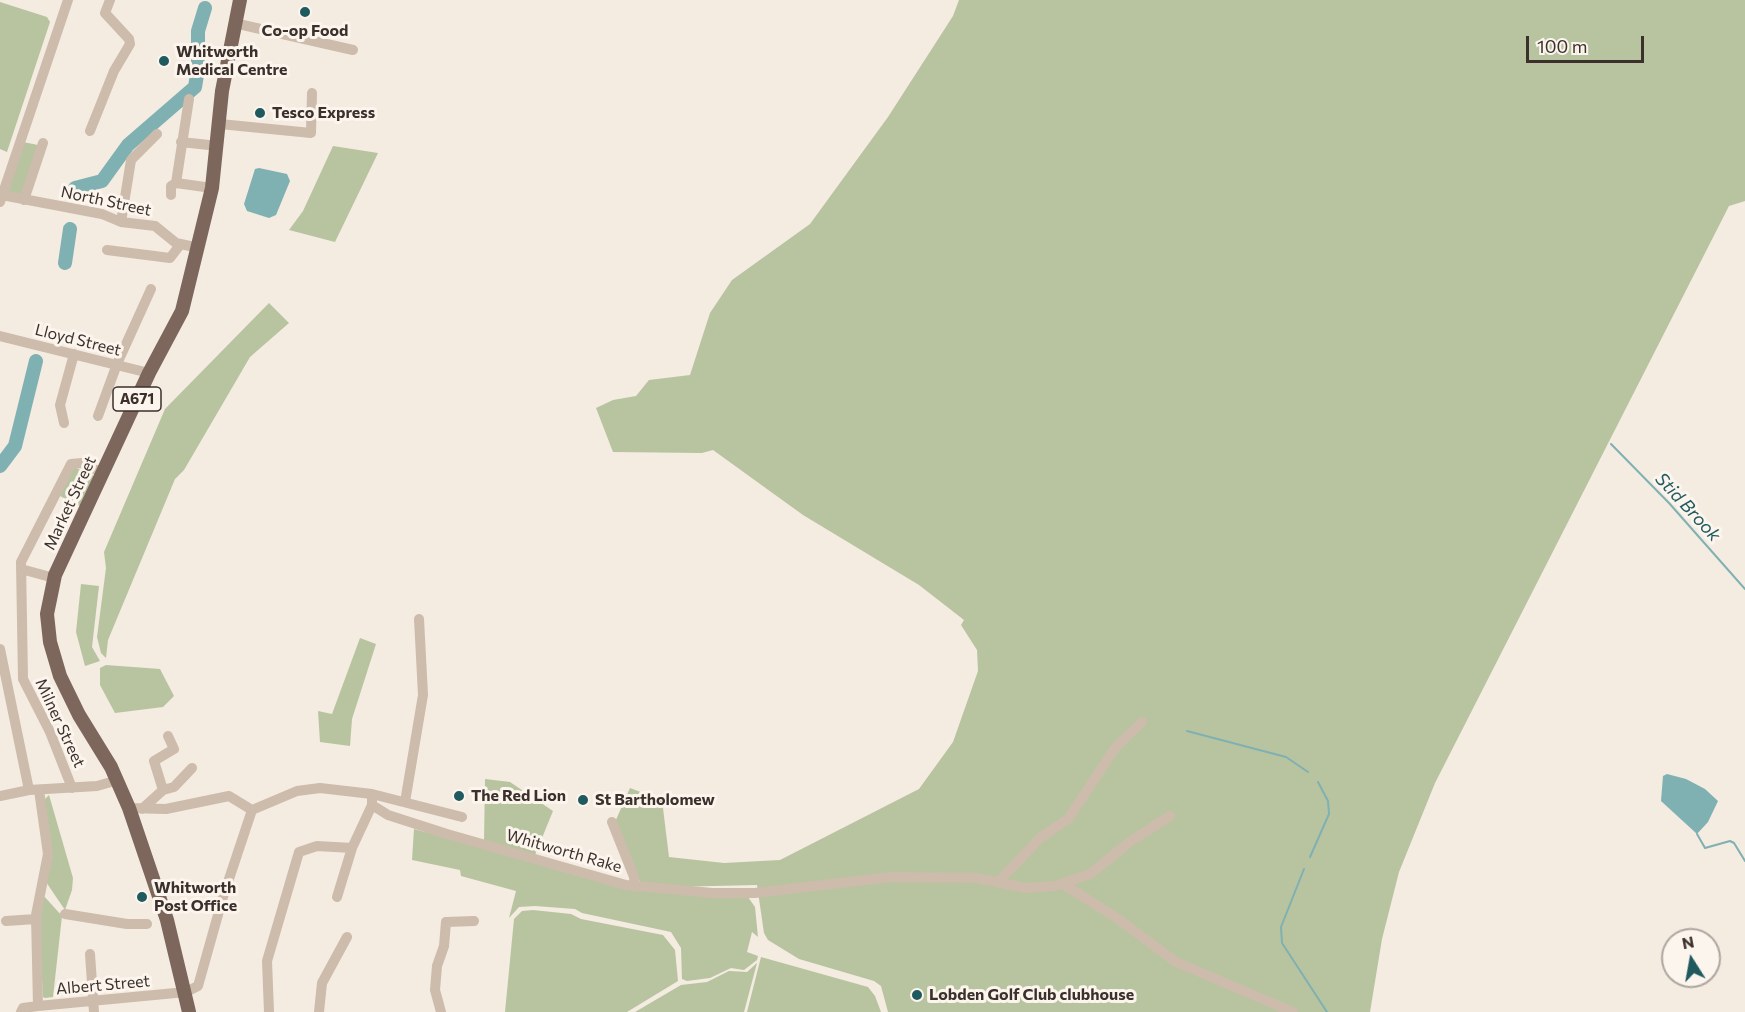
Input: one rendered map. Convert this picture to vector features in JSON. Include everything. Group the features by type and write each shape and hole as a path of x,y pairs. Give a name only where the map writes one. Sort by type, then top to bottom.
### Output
{"main road":[{"name":"Market Street","path":"189,1012 167,920 135,808 69,696 54,660 47,614 54,578 149,373 182,311 212,188 222,91 240,0"}],"street":[{"path":"1,199 5,174 68,0"},
{"path":"95,127 114,71 130,44 129,39 105,14 110,0"},
{"path":"234,22 353,50"},
{"path":"220,124 311,133 312,93"},
{"path":"176,183 189,99"},
{"path":"121,222 131,160 157,134"},
{"path":"24,200 43,142"},
{"path":"181,142 218,146"},
{"path":"171,195 171,186 176,183 212,188"},
{"name":"North Street","path":"1,199 24,200 102,214 121,222 155,226 180,245 199,248"},
{"path":"107,249 170,258 180,245"},
{"path":"98,416 117,364 151,289"},
{"name":"Lloyd Street","path":"0,336 149,373"},
{"path":"63,424 60,405 74,354"},
{"name":"Milner Street","path":"72,788 50,732 23,679 21,569 25,553 71,465 82,463 102,473"},
{"path":"21,569 54,578"},
{"path":"405,802 422,706 419,619"},
{"path":"0,654 48,854 36,919 38,1006"},
{"path":"999,881 1040,838 1068,819 1115,748 1142,722"},
{"path":"164,790 154,761 174,749 168,736"},
{"path":"135,808 164,790 174,787 192,768"},
{"path":"0,796 34,790 97,786 118,780"},
{"path":"186,992 198,986 223,897 252,810 278,798 307,789 405,802 462,817"},
{"path":"135,808 166,809 229,796 252,810"},
{"path":"337,897 352,848 372,799"},
{"name":"Whitworth Rake","path":"372,799 388,815 635,887 712,893 755,893 891,877 977,878 1025,888 1063,884 1090,874 1131,841 1170,816"},
{"path":"612,822 634,877 635,887"},
{"path":"268,1012 267,961 299,852 317,846 352,848"},
{"path":"1063,884 1117,918 1176,962 1293,1012"},
{"path":"65,914 127,924 147,924"},
{"path":"6,921 36,919"},
{"path":"441,1012 435,990 437,966 444,946 446,922 474,921"},
{"path":"319,1012 322,983 347,937"},
{"path":"90,954 94,1007"},
{"name":"Albert Street","path":"22,1010 38,1006 94,1007 186,992"}],"green space":[{"path":"959,0 1745,0 1745,201 1729,206 1435,783 1399,872 1382,939 1370,1012 888,1012 881,986 874,981 799,959 768,940 764,933 757,885 668,887 640,882 615,822 630,788 662,800 669,857 724,863 780,860 919,789 953,742 978,671 977,650 961,625 964,620 919,585 803,515 713,450 702,453 613,452 596,408 613,400 636,396 649,380 690,375 710,313 732,280 810,224 888,117 953,16"},
{"path":"0,2 47,17 50,22 7,152 0,149"},
{"path":"23,142 38,145 22,195 7,192"},
{"path":"333,146 378,153 335,242 289,230 303,211"},
{"path":"269,303 289,323 250,357 184,470 175,479 108,640 106,658 101,653 97,637 106,568 104,552 165,409"},
{"path":"74,467 96,477 82,507 60,496"},
{"path":"81,584 99,586 92,647 100,661 85,666 76,632"},
{"path":"360,638 376,644 352,719 350,746 320,742 318,711 332,714"},
{"path":"106,665 160,669 174,696 163,707 115,713 100,685 100,668"},
{"path":"485,779 510,782 553,811 535,855 484,841"},
{"path":"49,795 73,878 72,890 65,910 46,882 44,800"},
{"path":"414,829 595,878 748,897 755,907 758,937 752,932 747,952 758,956 757,960 744,970 731,968 710,978 687,981 682,979 681,948 671,932 582,913 575,909 519,907 509,918 516,891 461,876 460,870 412,860"},
{"path":"43,895 62,916 53,997 45,998 43,997 39,925"},
{"path":"522,911 571,914 581,919 663,935 675,950 678,981 627,1012 505,1012 514,919"},
{"path":"761,957 868,987 875,996 881,1012 747,1012"},
{"path":"757,963 744,1012 635,1012 681,985 707,982 729,971 747,972"}],"water":[{"path":"255,169 287,174 290,181 276,215 269,218 247,211 244,204"},
{"path":"1667,774 1686,779 1705,789 1718,801 1708,822 1697,834 1661,801 1663,776"}],"waterway":[{"path":"75,188 102,181 128,145 195,87 198,69 198,31 205,8"},
{"path":"65,263 70,229"},
{"path":"0,466 15,446 36,361"},
{"name":"Stid Brook","path":"1611,444 1669,503 1745,589"},
{"path":"1187,731 1286,757 1308,772"},
{"path":"1310,857 1329,814 1328,801 1318,782"},
{"path":"1697,834 1705,848 1730,841 1734,843 1745,861"},
{"path":"1304,869 1281,927 1282,943 1327,1012"}],"place":[{"name":"Co-op Food","path":"305,12"},
{"name":"Whitworth Medical Centre","path":"164,61"},
{"name":"Tesco Express","path":"260,113"},
{"name":"The Red Lion","path":"459,796"},
{"name":"St Bartholomew","path":"583,800"},
{"name":"Whitworth Post Office","path":"142,897"},
{"name":"Lobden Golf Club clubhouse","path":"917,995"}]}
